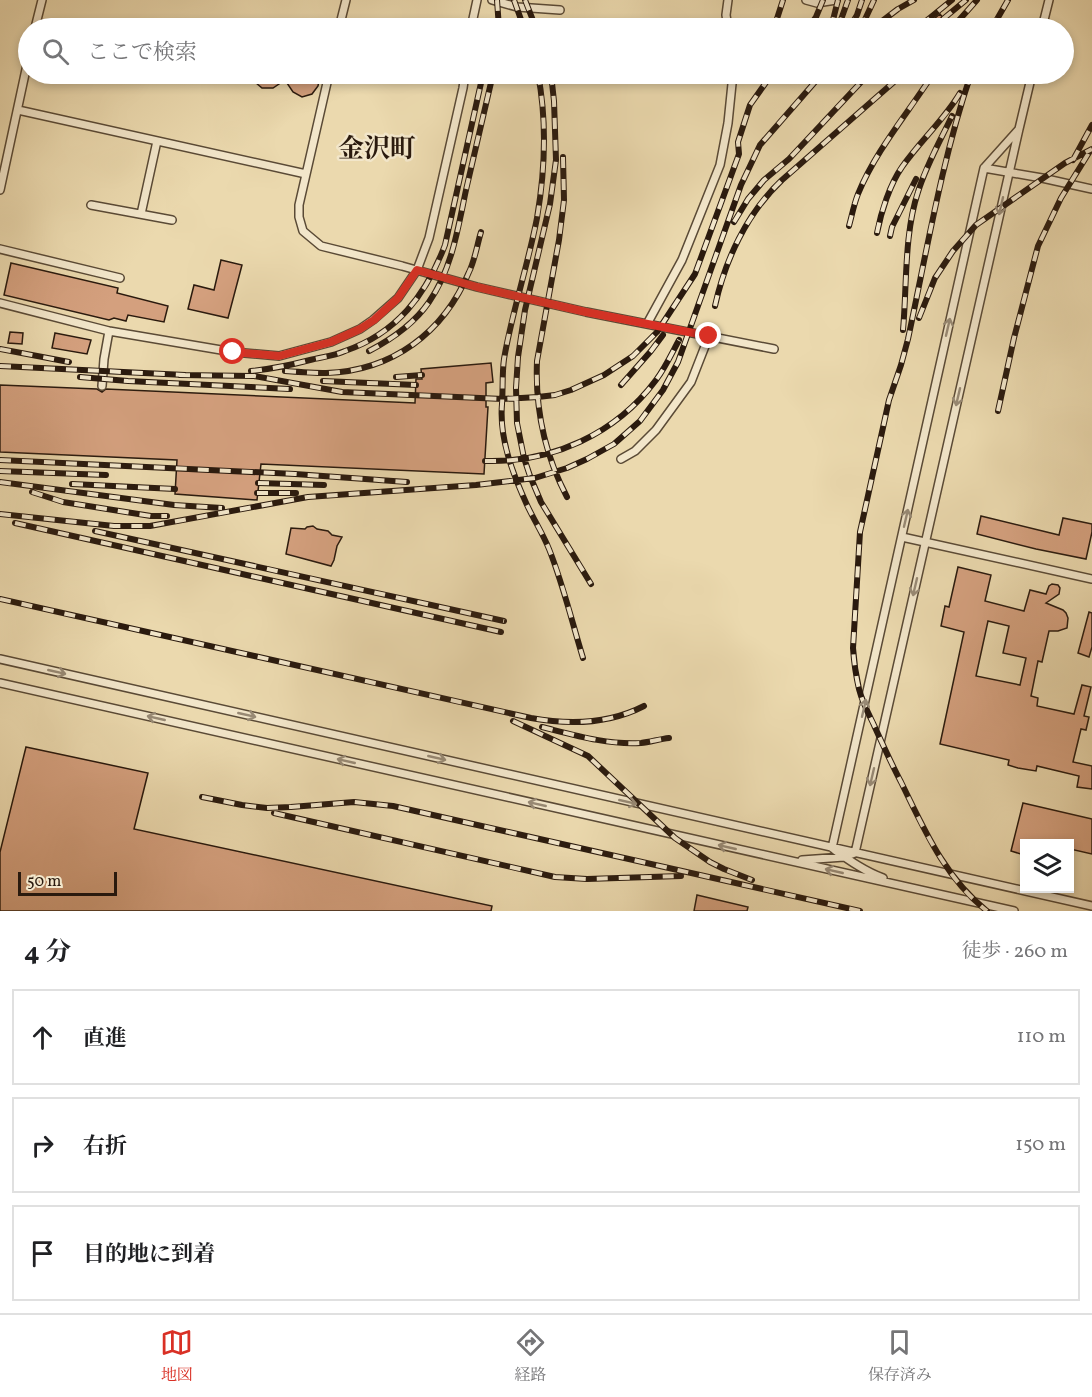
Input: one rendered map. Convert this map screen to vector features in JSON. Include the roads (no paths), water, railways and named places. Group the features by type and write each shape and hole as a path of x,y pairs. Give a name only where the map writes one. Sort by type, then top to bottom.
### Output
{"lane":[{"path":"38,18 42,0"},
{"path":"342,18 346,0"},
{"path":"473,18 477,0"},
{"path":"492,0 517,7 560,10"},
{"path":"726,18 728,0"},
{"path":"806,0 817,3 836,0"},
{"path":"1044,18 1049,0"},
{"path":"0,190 23,84"},
{"path":"327,84 299,205 299,218 303,231 321,246 586,312 774,349"},
{"path":"0,303 110,332 233,352 279,356 331,342 360,329 374,320 398,298 417,270 429,238 464,84"},
{"path":"647,324 682,260 720,165 732,84"},
{"path":"855,853 1030,84"},
{"path":"18,110 306,174"},
{"path":"832,848 984,168 1019,129"},
{"path":"141,214 157,141"},
{"path":"984,168 1092,189"},
{"path":"91,205 172,220"},
{"path":"0,249 120,278"},
{"path":"102,386 104,359 110,332"},
{"path":"621,459 635,451 656,430 691,382 709,336"},
{"path":"902,537 1092,579"},
{"path":"0,660 1092,906"},
{"path":"0,683 1014,911"},
{"path":"832,848 867,872 905,887"},
{"path":"784,859 810,861 844,857 855,853"}],"railway":[{"path":"497,0 498,18"},
{"path":"514,0 520,18"},
{"path":"525,0 532,18"},
{"path":"777,18 783,0"},
{"path":"815,18 823,0"},
{"path":"834,18 838,0"},
{"path":"842,18 848,0"},
{"path":"855,18 862,0"},
{"path":"866,18 874,0"},
{"path":"886,18 914,0"},
{"path":"930,18 952,0"},
{"path":"944,18 966,0"},
{"path":"961,18 977,0"},
{"path":"998,18 1008,0"},
{"path":"251,371 281,367 341,353 380,334 394,323 419,296 445,245 481,84"},
{"path":"369,351 394,336 417,317 429,302 443,276 457,233 491,84"},
{"path":"540,84 544,128 542,182 537,218 504,359 502,417 505,443 512,469 527,505 547,543 583,658"},
{"path":"552,84 556,160 550,204 525,310 518,357 517,423 524,458 541,502 591,584"},
{"path":"179,375 254,376 342,392 503,399 555,395 604,375 633,356 657,332 695,274 739,154 738,142 750,105 765,84"},
{"path":"0,514 114,526 150,526 308,497 476,485 535,478 587,459 614,444 640,421 663,390 678,362 741,185 760,145 813,84"},
{"path":"734,222 748,199 764,180 789,159 859,84"},
{"path":"715,306 719,289 739,238 769,193 892,84"},
{"path":"849,226 865,178 926,84"},
{"path":"968,84 943,172 908,339 889,400 860,532 853,648 863,702 918,817 947,868 972,898 987,911"},
{"path":"877,233 886,198 898,174 960,93"},
{"path":"903,330 910,225 925,173 952,116"},
{"path":"1073,160 1092,125"},
{"path":"919,318 935,278 953,251 976,225 1065,163 1092,149"},
{"path":"998,411 1038,246 1061,198 1090,151"},
{"path":"563,157 564,200 537,361 537,379 540,414 547,448 567,497"},
{"path":"890,236 892,227 916,179"},
{"path":"285,371 326,373 350,371 373,365 413,344 446,313 471,267 481,232"},
{"path":"621,385 663,335"},
{"path":"485,461 534,457 581,442 602,430 640,399 659,375 679,340"},
{"path":"0,349 69,362"},
{"path":"0,366 185,375"},
{"path":"396,377 422,375"},
{"path":"80,377 290,389"},
{"path":"323,381 416,385"},
{"path":"0,460 295,474 407,482"},
{"path":"0,471 106,475"},
{"path":"0,482 174,505 222,508"},
{"path":"258,483 324,485"},
{"path":"72,484 175,489"},
{"path":"32,492 63,502 151,516 167,516"},
{"path":"257,493 296,493"},
{"path":"15,523 501,632"},
{"path":"95,531 504,621"},
{"path":"0,599 531,718 560,722 603,720 644,706"},
{"path":"513,721 588,756 675,838 710,862 752,880"},
{"path":"542,727 591,739 616,742 641,743 669,738"},
{"path":"202,797 267,808 354,802 393,806 860,911"},
{"path":"274,813 555,877 587,879 681,876"}],"district":[{"name":"金沢町","path":"377,148"}]}
